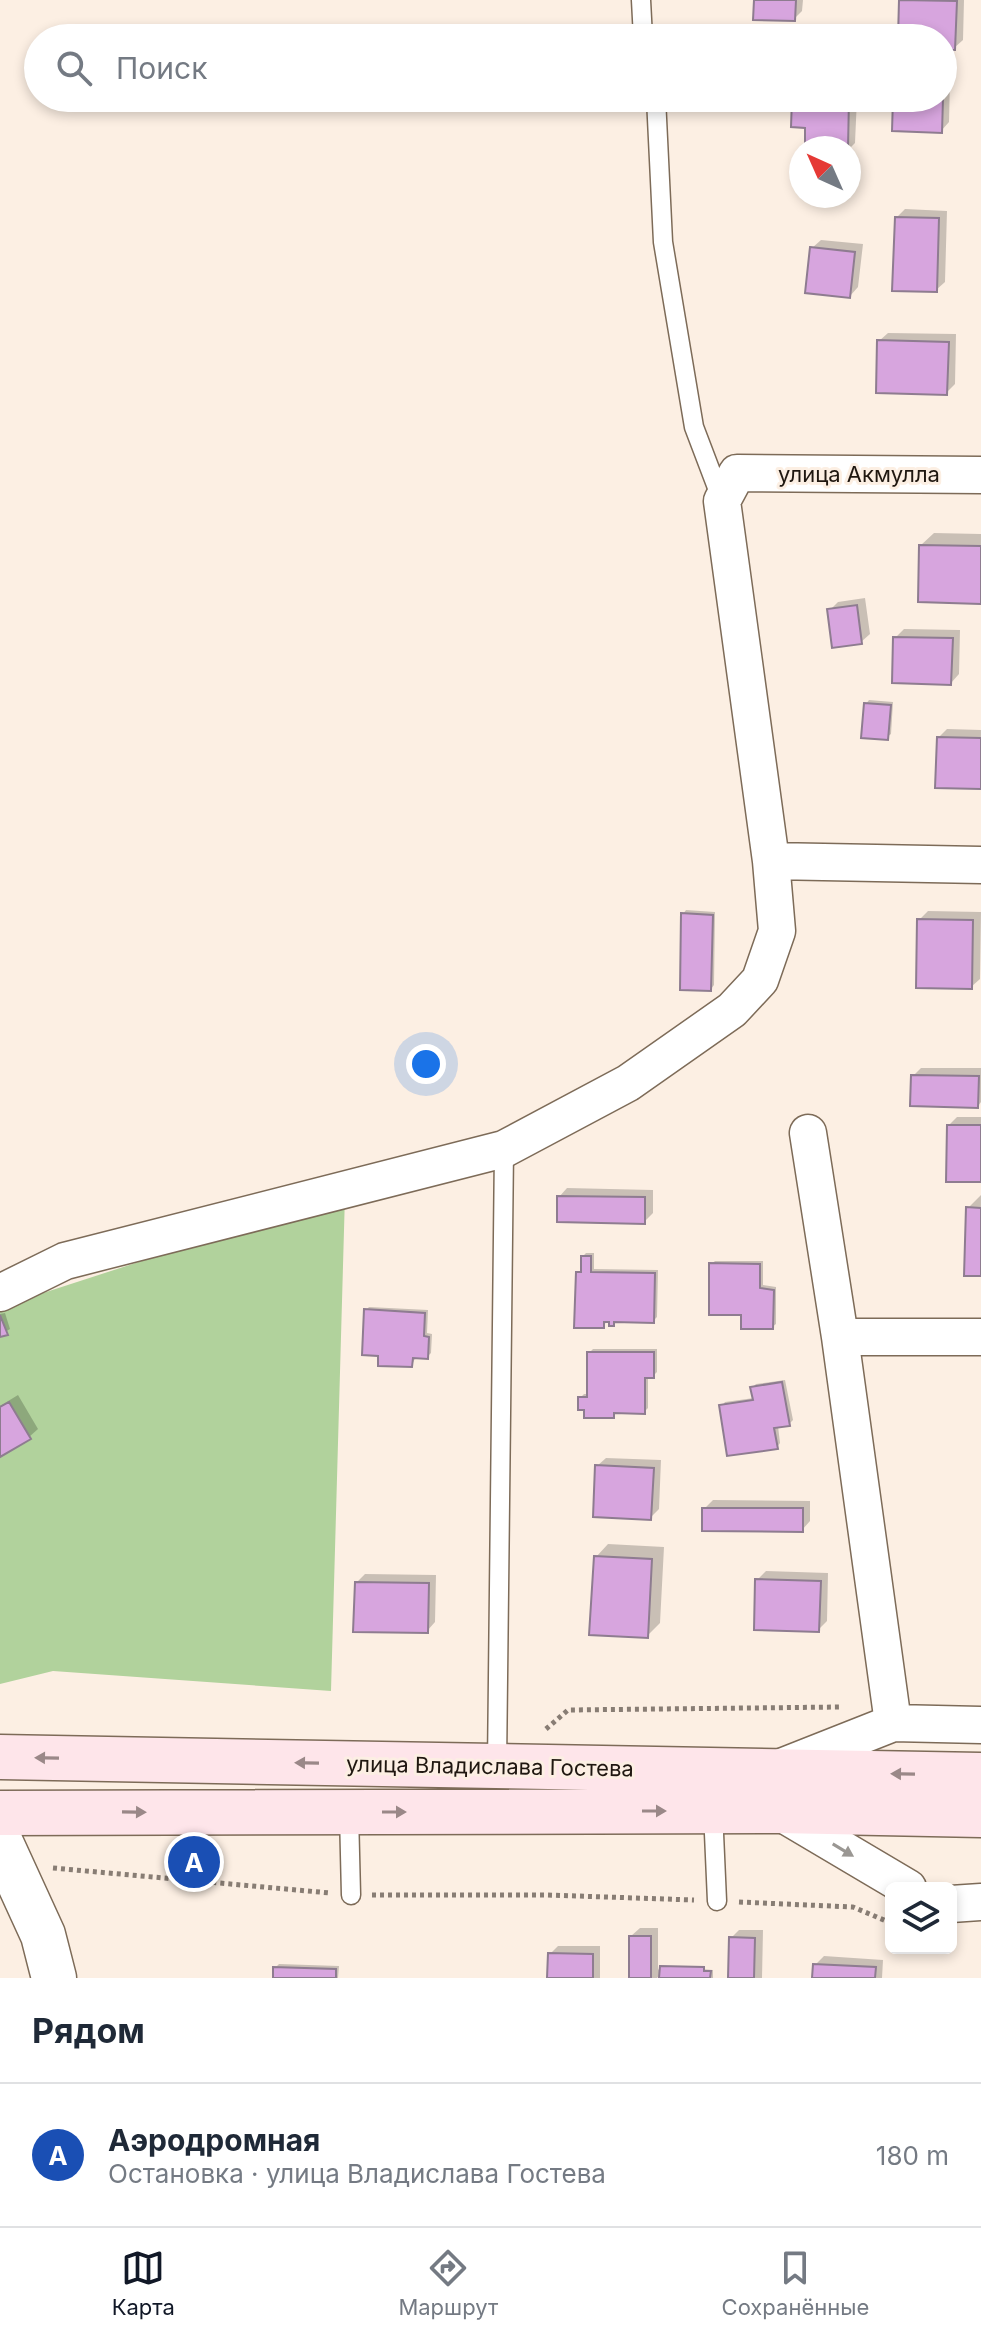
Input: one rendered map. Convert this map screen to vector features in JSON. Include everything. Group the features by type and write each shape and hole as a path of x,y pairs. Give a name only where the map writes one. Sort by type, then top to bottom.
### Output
{"main road":[{"name":"улица Владислава Гостева","path":"0,1757 497,1767 774,1791 981,1815"},
{"name":"улица Владислава Гостева","path":"0,1813 713,1811 774,1791 981,1775"}],"street":[{"name":"улица Акмулла","path":"729,487 981,475"},
{"path":"0,1293 65,1261 504,1149 628,1083 732,1010 751,990 760,980 777,931 729,487"},
{"path":"771,861 981,865"},
{"path":"808,1133 892,1707"},
{"path":"840,1337 981,1337"},
{"path":"900,1882 774,1791 892,1707 981,1725"},
{"path":"0,1841 43,1935 54,1978"},
{"path":"957,1904 981,1902"}],"lane":[{"path":"641,0 642,24"},
{"path":"657,112 663,242 694,427 729,487"},
{"path":"497,1767 504,1149"},
{"path":"713,1811 717,1901"},
{"path":"349,1813 351,1895"}],"path":[{"path":"548,1729 568,1710 892,1707"},
{"path":"44,1868 351,1895 547,1895 853,1907 885,1920"}],"green space":[{"path":"345,1195 331,1691 53,1671 0,1684 0,1307"}],"building":[{"path":"754,0 796,0 795,21 753,20"},
{"path":"899,0 957,1 956,24 898,24"},
{"path":"792,112 849,112 848,136 805,136 805,128 791,127"},
{"path":"893,112 943,112 942,133 892,131"},
{"path":"895,217 939,218 937,292 892,291"},
{"path":"810,247 855,252 850,298 805,293"},
{"path":"877,340 949,342 947,395 876,393"},
{"path":"919,545 981,546 981,604 918,602"},
{"path":"857,605 862,644 832,648 827,609"},
{"path":"893,637 953,638 951,685 892,683"},
{"path":"864,703 891,705 888,740 861,738"},
{"path":"937,737 981,738 981,789 935,788"},
{"path":"681,913 713,915 711,991 680,990"},
{"path":"917,919 973,920 972,989 916,988"},
{"path":"911,1075 979,1076 978,1108 910,1106"},
{"path":"947,1125 981,1125 981,1182 946,1182"},
{"path":"557,1196 645,1197 645,1224 557,1222"},
{"path":"966,1207 981,1208 981,1276 964,1276"},
{"path":"581,1256 591,1256 591,1272 655,1273 654,1323 614,1322 614,1326 609,1326 609,1322 604,1322 604,1328 574,1328 576,1272 581,1272"},
{"path":"709,1263 760,1264 760,1288 774,1290 773,1329 741,1329 741,1315 709,1315"},
{"path":"364,1309 425,1313 424,1336 429,1337 428,1359 413,1358 412,1367 378,1366 378,1356 362,1355"},
{"path":"0,1315 8,1335 0,1337"},
{"path":"587,1352 654,1352 654,1378 645,1378 645,1414 614,1413 614,1418 584,1418 584,1410 578,1410 578,1397 587,1397"},
{"path":"782,1382 790,1426 774,1428 778,1449 727,1456 719,1405 753,1400 750,1387"},
{"path":"9,1402 31,1439 0,1457 0,1407"},
{"path":"595,1465 654,1468 651,1520 593,1517"},
{"path":"702,1508 803,1508 803,1532 702,1531"},
{"path":"594,1556 652,1559 648,1638 589,1635"},
{"path":"755,1579 821,1581 819,1632 754,1630"},
{"path":"355,1582 429,1583 428,1633 353,1632"},
{"path":"629,1936 651,1936 651,1978 629,1978"},
{"path":"729,1937 755,1938 754,1978 728,1978"},
{"path":"548,1953 593,1954 593,1978 547,1978"},
{"path":"813,1964 876,1967 875,1978 812,1978"},
{"path":"660,1966 704,1967 704,1971 711,1971 710,1978 659,1978"},
{"path":"273,1967 336,1969 336,1978 273,1978"}],"place":[{"name":"Аэродромная","path":"194,1862"}]}
